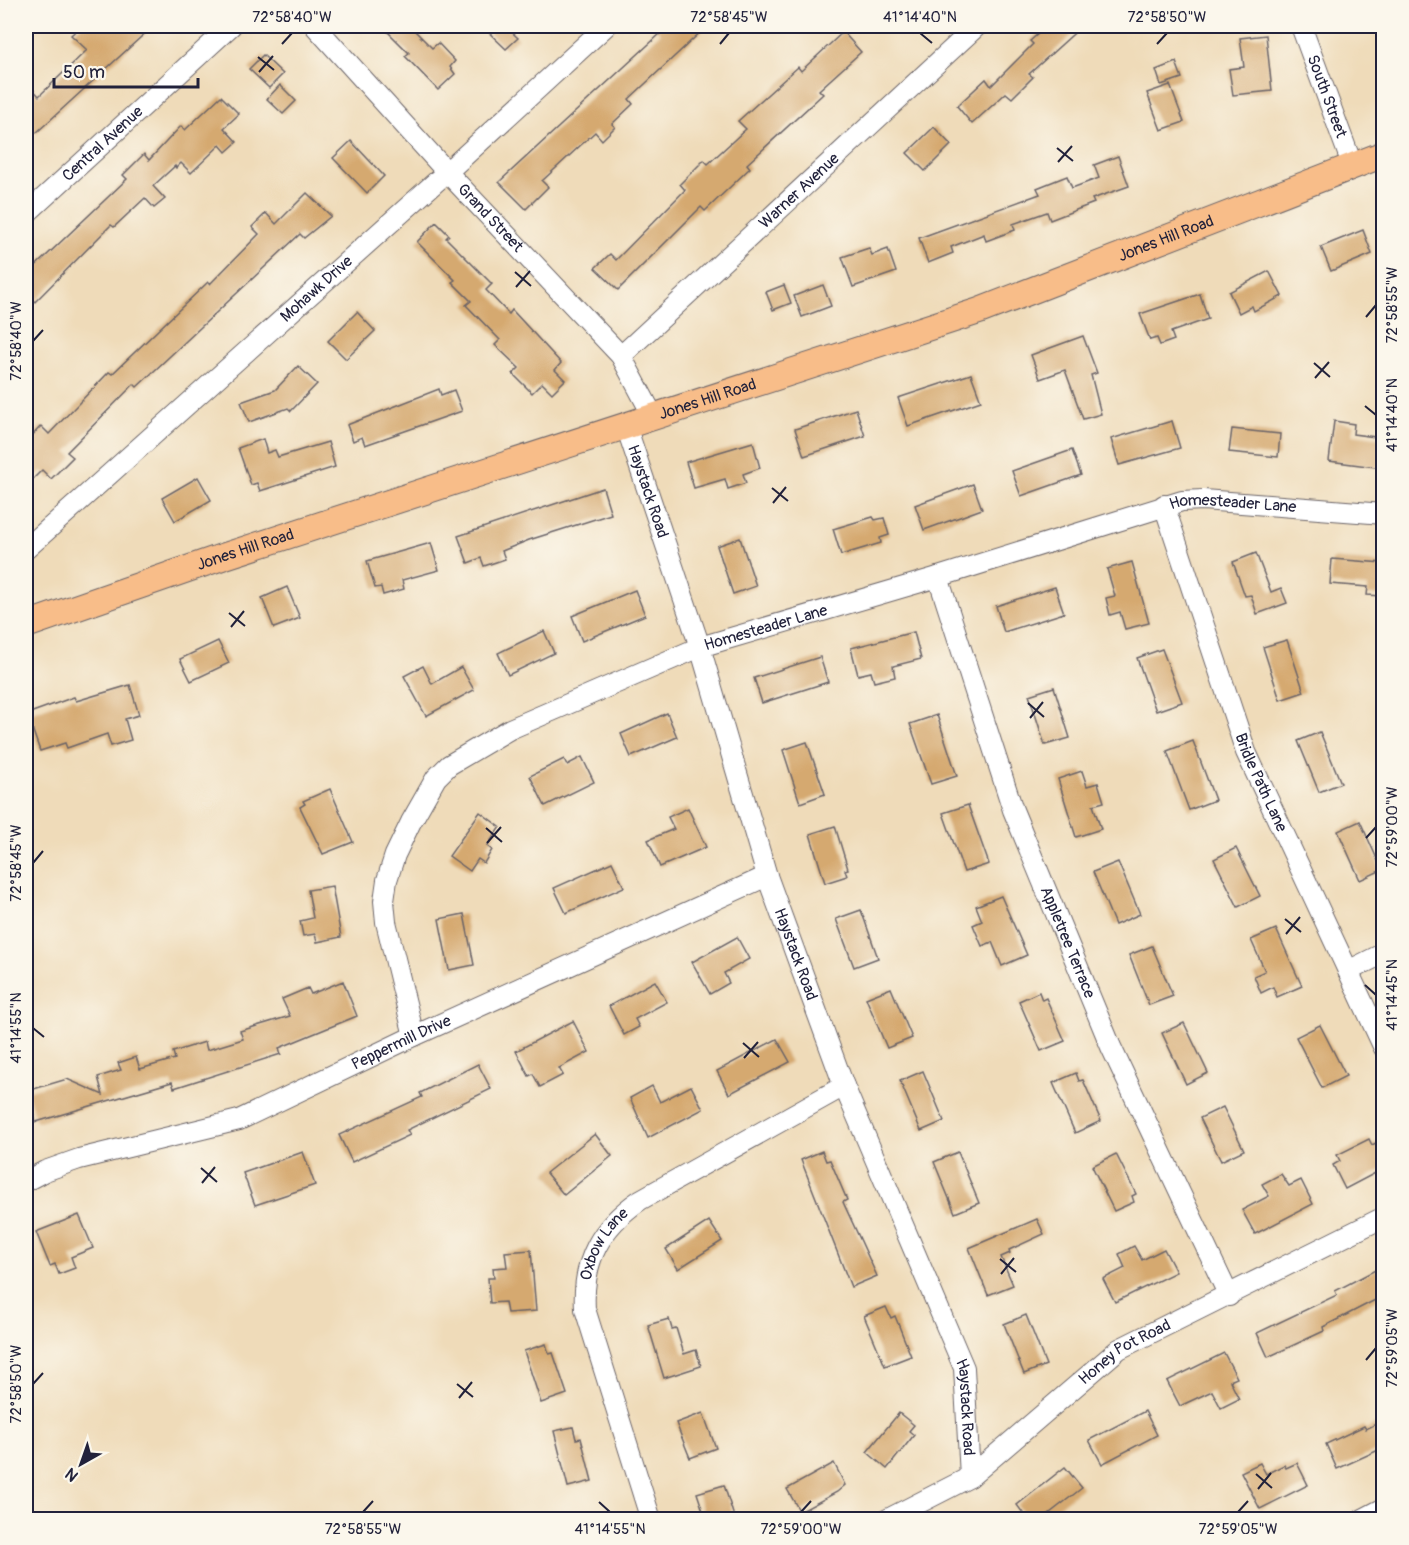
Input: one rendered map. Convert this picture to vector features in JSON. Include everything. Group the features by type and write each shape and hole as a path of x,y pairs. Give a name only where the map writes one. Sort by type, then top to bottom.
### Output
{"main road":[{"name":"Jones Hill Road","path":"26,625 222,556 979,311 1383,154"}],"street":[{"name":"Central Avenue","path":"26,214 231,26"},
{"name":"Grand Street","path":"315,26 447,172 621,356 653,416"},
{"name":"Mohawk Drive","path":"26,549 447,172 606,26"},
{"name":"Warner Avenue","path":"621,356 977,26"},
{"name":"South Street","path":"1301,26 1353,167"},
{"name":"Haystack Road","path":"626,426 700,646 767,876 844,1086 964,1368 970,1477"},
{"name":"Homesteader Lane","path":"414,1036 386,922 384,901 395,855 436,778 449,765 510,729 700,646 938,577 1164,505 1203,500 1383,514"},
{"name":"Bridle Path Lane","path":"1164,505 1246,752 1383,1048"},
{"name":"Appletree Terrace","path":"938,577 1013,810 1111,1047 1229,1296"},
{"name":"Peppermill Drive","path":"26,1181 45,1171 79,1160 239,1120 414,1036 767,876"},
{"path":"1348,971 1383,953"},
{"name":"Oxbow Lane","path":"651,1520 585,1309 586,1274 595,1246 616,1218 640,1200 844,1086"},
{"name":"Honey Pot Road","path":"886,1520 970,1477 1119,1349 1383,1217"},
{"path":"1361,1520 1383,1508"}],"building":[{"path":"81,26 153,26 36,133 26,122 26,82 39,96 87,50 71,35"},
{"path":"382,26 410,26 432,48 438,43 455,61 450,67 455,74 438,90 405,56 409,53"},
{"path":"482,26 505,26 518,38 506,49"},
{"path":"654,26 707,26 629,99 633,104 612,124 615,127 602,140 595,132 542,181 548,187 526,209 499,182 661,33"},
{"path":"1047,26 1082,26 1029,74 1033,77 1012,98 1006,93 972,124 957,106 986,79 991,86 1033,44 1030,41"},
{"path":"843,32 861,52 819,90 823,94 747,164 750,168 705,211 701,207 618,290 595,268 610,254 616,260 685,190 680,184 704,160 708,164 746,129 738,121 798,67 801,71"},
{"path":"1266,35 1272,91 1233,95 1229,69 1244,67 1240,38"},
{"path":"263,55 283,74 269,88 249,69"},
{"path":"1176,62 1182,78 1161,85 1156,70"},
{"path":"280,85 296,101 283,114 267,99"},
{"path":"1170,85 1184,122 1161,130 1147,93"},
{"path":"221,96 239,114 224,128 237,142 226,152 220,145 191,173 181,163 176,168 175,166 153,186 165,199 154,208 145,198 114,227 111,225 26,311 26,275 127,179 123,175 144,154 149,160 181,126 185,130"},
{"path":"934,127 951,145 925,171 907,153"},
{"path":"351,141 384,176 367,193 333,158"},
{"path":"1118,156 1129,186 1092,199 1094,203 1050,220 1047,212 1013,224 1015,230 986,241 984,234 951,247 953,253 928,263 919,238 1040,194 1037,188 1067,176 1072,188 1099,178 1094,165"},
{"path":"307,193 331,216 304,238 300,234 137,387 134,384 67,452 73,457 51,479 42,470 26,486 26,442 41,426 49,434 109,372 112,374 208,282 210,284 259,234 252,227 266,213 276,224"},
{"path":"436,222 449,235 446,238 492,284 486,290 509,314 512,310 561,363 555,370 565,380 552,393 542,383 532,393 513,374 519,368 495,345 500,340 466,305 471,301 452,282 455,280 417,242"},
{"path":"1363,230 1372,254 1331,271 1321,247"},
{"path":"869,248 872,255 888,249 896,272 853,287 842,257"},
{"path":"1269,271 1282,296 1254,311 1252,306 1239,313 1229,292"},
{"path":"784,285 791,303 773,310 766,292"},
{"path":"823,285 831,306 802,317 794,296"},
{"path":"1200,294 1208,319 1171,332 1174,340 1160,345 1157,338 1150,340 1140,314"},
{"path":"357,312 375,331 346,359 328,341"},
{"path":"1083,336 1097,373 1091,375 1101,414 1083,419 1065,370 1040,379 1031,355"},
{"path":"298,366 317,384 291,411 288,408 249,422 241,402 275,390"},
{"path":"971,374 981,401 908,426 898,398"},
{"path":"439,389 441,395 454,390 462,411 365,445 362,437 353,441 347,425"},
{"path":"856,409 865,436 804,456 795,429"},
{"path":"1172,421 1180,448 1119,465 1111,439"},
{"path":"1334,421 1354,424 1353,434 1383,438 1383,468 1329,461"},
{"path":"1232,429 1280,434 1278,457 1229,452"},
{"path":"263,439 267,453 275,450 278,457 328,442 335,467 260,491 257,483 251,485 238,448"},
{"path":"753,442 760,468 743,474 746,483 728,489 725,479 694,488 686,462"},
{"path":"1072,450 1081,475 1021,496 1012,471"},
{"path":"198,477 211,500 175,521 162,498"},
{"path":"973,484 982,509 924,530 915,505"},
{"path":"603,488 611,514 502,551 505,559 484,566 481,558 468,563 458,536"},
{"path":"873,517 875,520 884,518 889,535 880,538 881,543 841,555 833,529"},
{"path":"740,538 756,586 733,594 717,546"},
{"path":"431,543 439,570 402,580 404,589 383,595 381,587 375,588 367,561"},
{"path":"1256,553 1271,592 1281,588 1287,603 1257,614 1251,595 1245,596 1233,562"},
{"path":"1332,559 1383,563 1382,596 1367,595 1368,587 1330,584"},
{"path":"1132,562 1149,623 1125,629 1120,612 1110,615 1106,598 1115,596 1107,569"},
{"path":"287,587 300,618 274,628 262,598"},
{"path":"1055,587 1064,613 1004,632 996,606"},
{"path":"635,590 645,615 582,641 572,616"},
{"path":"544,631 554,653 508,675 498,653"},
{"path":"914,632 921,659 893,666 895,677 874,682 871,672 858,675 851,648"},
{"path":"1287,640 1304,692 1280,700 1263,647"},
{"path":"218,641 229,663 191,681 180,659"},
{"path":"1162,649 1182,702 1156,711 1137,658"},
{"path":"820,657 828,682 762,703 754,678"},
{"path":"423,666 432,684 461,667 474,690 426,716 404,676"},
{"path":"130,685 139,715 125,719 131,740 111,746 107,734 67,748 65,743 40,751 27,714 74,697 76,701"},
{"path":"1054,687 1070,738 1045,745 1029,695"},
{"path":"667,713 677,737 631,757 621,734"},
{"path":"937,715 957,776 931,784 910,724"},
{"path":"1320,732 1341,783 1319,792 1298,741"},
{"path":"1193,741 1215,800 1189,810 1167,751"},
{"path":"807,742 825,794 800,803 783,750"},
{"path":"582,757 594,782 545,806 530,776 564,759 567,765"},
{"path":"1082,771 1087,786 1098,783 1104,802 1093,805 1101,829 1076,837 1058,779"},
{"path":"330,789 353,842 323,854 300,807 305,804 303,801"},
{"path":"968,805 989,864 964,872 943,813"},
{"path":"688,808 706,847 660,867 648,840 674,829 668,817"},
{"path":"480,812 500,827 487,846 492,850 484,863 478,859 470,871 449,856"},
{"path":"1360,821 1382,870 1360,880 1338,831"},
{"path":"835,826 848,869 845,870 847,876 825,883 810,834"},
{"path":"1236,848 1260,896 1238,907 1214,859"},
{"path":"612,862 624,887 566,913 554,888"},
{"path":"1118,862 1140,914 1115,925 1093,872"},
{"path":"332,886 341,937 317,942 315,934 303,936 300,921 313,918 308,890"},
{"path":"1001,896 1027,955 1002,966 992,942 982,946 973,925 982,921 976,906"},
{"path":"861,910 878,958 854,967 836,919"},
{"path":"464,914 474,965 449,970 439,919"},
{"path":"1276,929 1302,986 1277,997 1273,987 1261,993 1254,976 1265,971 1251,940"},
{"path":"737,937 749,959 724,973 729,983 710,994 692,962"},
{"path":"1152,946 1173,996 1149,1005 1129,955"},
{"path":"343,981 357,1016 279,1048 281,1054 174,1088 172,1082 36,1122 27,1091 67,1079 103,1095 98,1077 121,1070 118,1063 136,1057 140,1069 175,1059 173,1052 205,1042 207,1050 243,1039 240,1031 290,1016 282,999 308,988 311,994"},
{"path":"655,981 667,1002 635,1019 639,1027 624,1035 609,1006"},
{"path":"891,988 912,1038 887,1048 866,998"},
{"path":"1039,992 1042,1000 1046,998 1065,1041 1041,1051 1019,1001"},
{"path":"573,1021 589,1052 559,1068 563,1075 540,1087 533,1074 529,1076 516,1051"},
{"path":"1184,1023 1208,1073 1186,1084 1162,1033"},
{"path":"1320,1025 1346,1076 1322,1088 1296,1037"},
{"path":"777,1039 790,1062 729,1094 717,1071"},
{"path":"478,1064 491,1089 407,1130 410,1135 352,1162 339,1135 422,1097 420,1093"},
{"path":"923,1071 944,1121 921,1131 900,1081"},
{"path":"1076,1073 1079,1081 1083,1080 1101,1121 1075,1133 1053,1083"},
{"path":"652,1086 660,1102 691,1086 703,1109 648,1138 630,1098"},
{"path":"1223,1107 1244,1150 1221,1161 1200,1118"},
{"path":"595,1134 612,1156 564,1195 546,1173"},
{"path":"1369,1139 1372,1145 1378,1142 1383,1152 1383,1169 1345,1189 1333,1165 1340,1161 1337,1155"},
{"path":"822,1151 826,1161 830,1160 847,1200 843,1202 877,1276 851,1287 801,1160"},
{"path":"303,1152 315,1185 255,1205 243,1173"},
{"path":"958,1152 979,1203 955,1213 934,1162"},
{"path":"1116,1154 1136,1194 1132,1196 1134,1202 1114,1211 1092,1166"},
{"path":"1281,1174 1289,1186 1301,1180 1313,1204 1255,1234 1242,1210 1269,1196 1262,1184"},
{"path":"79,1215 93,1248 71,1257 75,1268 59,1274 55,1264 50,1266 36,1232"},
{"path":"1037,1219 1044,1234 1009,1250 1010,1253 1001,1257 1013,1285 988,1295 969,1248"},
{"path":"709,1221 722,1241 678,1269 666,1249"},
{"path":"1134,1246 1142,1260 1164,1249 1176,1272 1115,1302 1103,1279 1125,1268 1119,1254"},
{"path":"531,1250 536,1311 507,1313 505,1302 490,1303 488,1278 494,1278 493,1268 507,1267 505,1252"},
{"path":"1383,1266 1383,1296 1323,1327 1324,1331 1268,1357 1257,1333 1337,1295 1335,1291"},
{"path":"886,1307 891,1318 895,1316 911,1356 885,1366 864,1316"},
{"path":"1026,1315 1046,1365 1024,1374 1004,1324"},
{"path":"669,1319 672,1329 676,1328 684,1354 696,1350 701,1366 664,1378 648,1325"},
{"path":"546,1344 549,1354 553,1353 567,1394 541,1403 524,1351"},
{"path":"1224,1353 1237,1378 1230,1381 1239,1399 1221,1408 1212,1391 1180,1406 1167,1381"},
{"path":"1145,1411 1157,1435 1102,1464 1089,1440"},
{"path":"703,1413 716,1448 690,1458 676,1423"},
{"path":"899,1413 914,1425 909,1431 914,1435 887,1469 867,1452"},
{"path":"1376,1424 1383,1441 1383,1448 1337,1469 1326,1444 1364,1426 1366,1429"},
{"path":"573,1427 576,1439 581,1438 592,1481 568,1487 554,1431"},
{"path":"834,1463 845,1485 837,1492 800,1512 787,1489"},
{"path":"1260,1463 1266,1474 1284,1465 1286,1468 1297,1463 1308,1485 1260,1509 1241,1472"},
{"path":"1065,1467 1082,1488 1041,1520 1028,1520 1017,1505"},
{"path":"724,1485 735,1520 706,1520 697,1493"}]}
